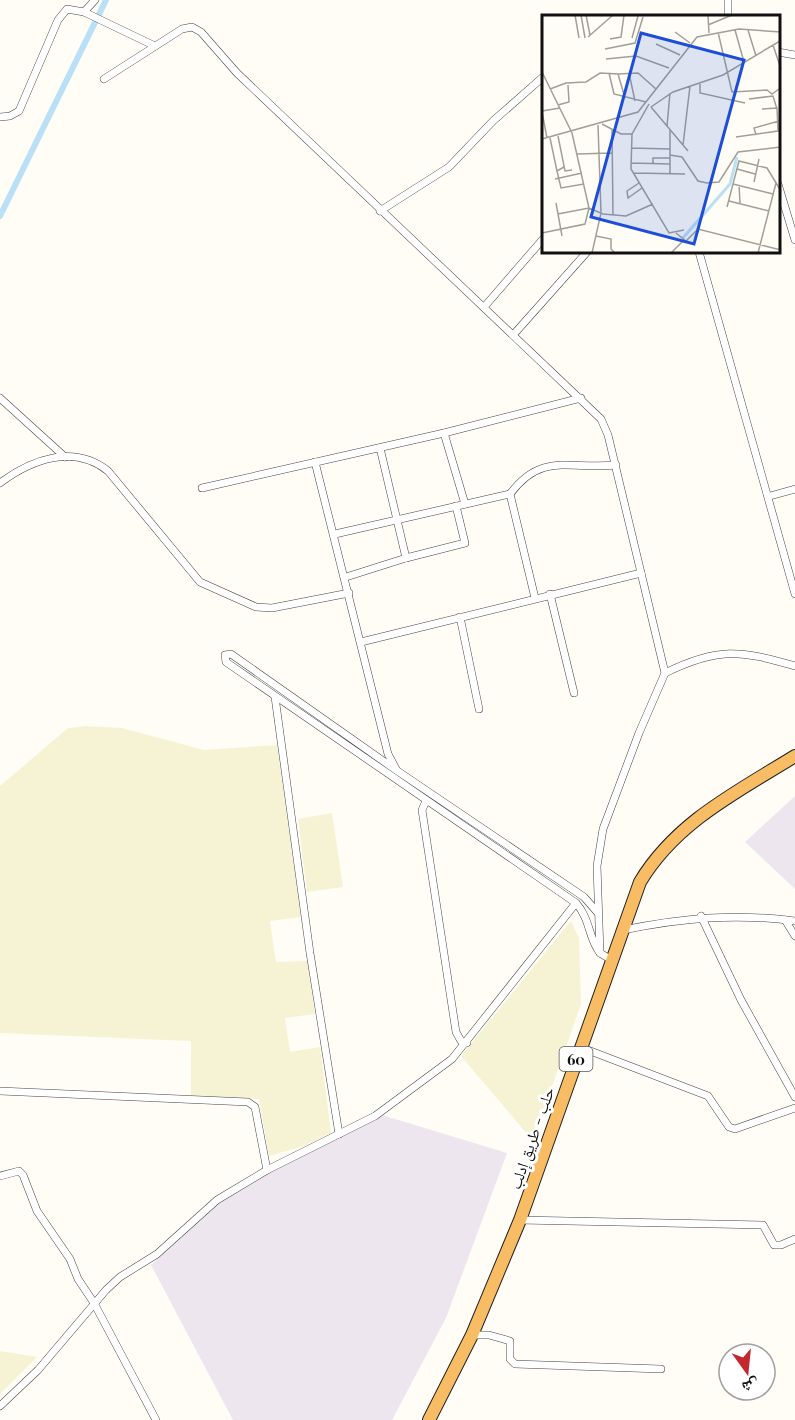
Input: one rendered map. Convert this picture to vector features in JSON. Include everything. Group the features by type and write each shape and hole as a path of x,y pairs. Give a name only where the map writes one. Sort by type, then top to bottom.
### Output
{"highway":[{"name":"حلب - طريق إدلب","path":"429,1420 472,1335 520,1220 580,1047 605,956 621,930 640,882 665,846 705,811 795,756"}],"street":[{"path":"86,13 95,0"},
{"path":"0,117 15,115 19,111 61,15 67,9 86,13 154,46"},
{"path":"104,79 182,29 192,27 201,32 237,73 380,211 485,306 601,420 608,435 616,465 665,673 603,829 597,866 598,913 605,956"},
{"path":"780,52 795,55"},
{"path":"380,211 449,167 493,121 542,78"},
{"path":"780,191 795,240"},
{"path":"485,306 542,240"},
{"path":"514,334 585,254"},
{"path":"700,254 770,496 795,594"},
{"path":"0,398 65,457"},
{"path":"202,488 444,433 581,398"},
{"path":"444,433 465,504"},
{"path":"380,448 406,558"},
{"path":"0,483 27,464 65,457 88,459 108,471 200,582 256,608 272,608 349,593"},
{"path":"315,462 346,577 388,754 396,770 399,783"},
{"path":"335,534 510,494 528,474 541,467 616,465"},
{"path":"770,496 795,489"},
{"path":"510,494 535,598"},
{"path":"346,577 465,543 456,506"},
{"path":"361,642 641,573"},
{"path":"550,594 574,693"},
{"path":"460,617 479,709"},
{"path":"665,673 710,655 724,652 757,655 795,666"},
{"path":"598,913 584,897 396,770 231,654 225,655 226,662 275,697 576,903 588,920 596,947 605,956"},
{"path":"275,697 339,1134"},
{"path":"426,801 423,810 456,1032 461,1041 466,1043"},
{"path":"0,1406 38,1370 94,1303 120,1277 157,1254 217,1200 267,1170 382,1111 452,1059 576,903"},
{"path":"621,930 701,916 795,921"},
{"path":"701,916 741,1000 795,1097"},
{"path":"785,920 795,936"},
{"path":"580,1047 708,1096 729,1127 735,1129 795,1108"},
{"path":"0,1091 248,1102 255,1107 267,1170"},
{"path":"0,1176 19,1171 23,1175 37,1211 57,1238 156,1420"},
{"path":"520,1220 763,1225 774,1245 781,1245 795,1239"},
{"path":"472,1335 489,1335 510,1341 510,1359 515,1364 661,1369"}],"shaded area":[{"path":"87,726 122,728 204,750 277,745 301,917 270,921 276,962 307,961 315,1014 285,1018 290,1052 320,1047 331,1133 304,1146 269,1156 259,1099 191,1096 191,1041 0,1033 0,786 68,728"},
{"path":"795,796 795,889 745,842"},
{"path":"332,813 343,887 307,892 298,819"},
{"path":"571,921 579,938 581,1004 533,1141 461,1056"},
{"path":"382,1115 507,1153 446,1318 392,1420 233,1420 151,1265 221,1196"},
{"path":"0,1351 37,1357 0,1394"}],"waterway":[{"path":"0,216 106,0"}]}
